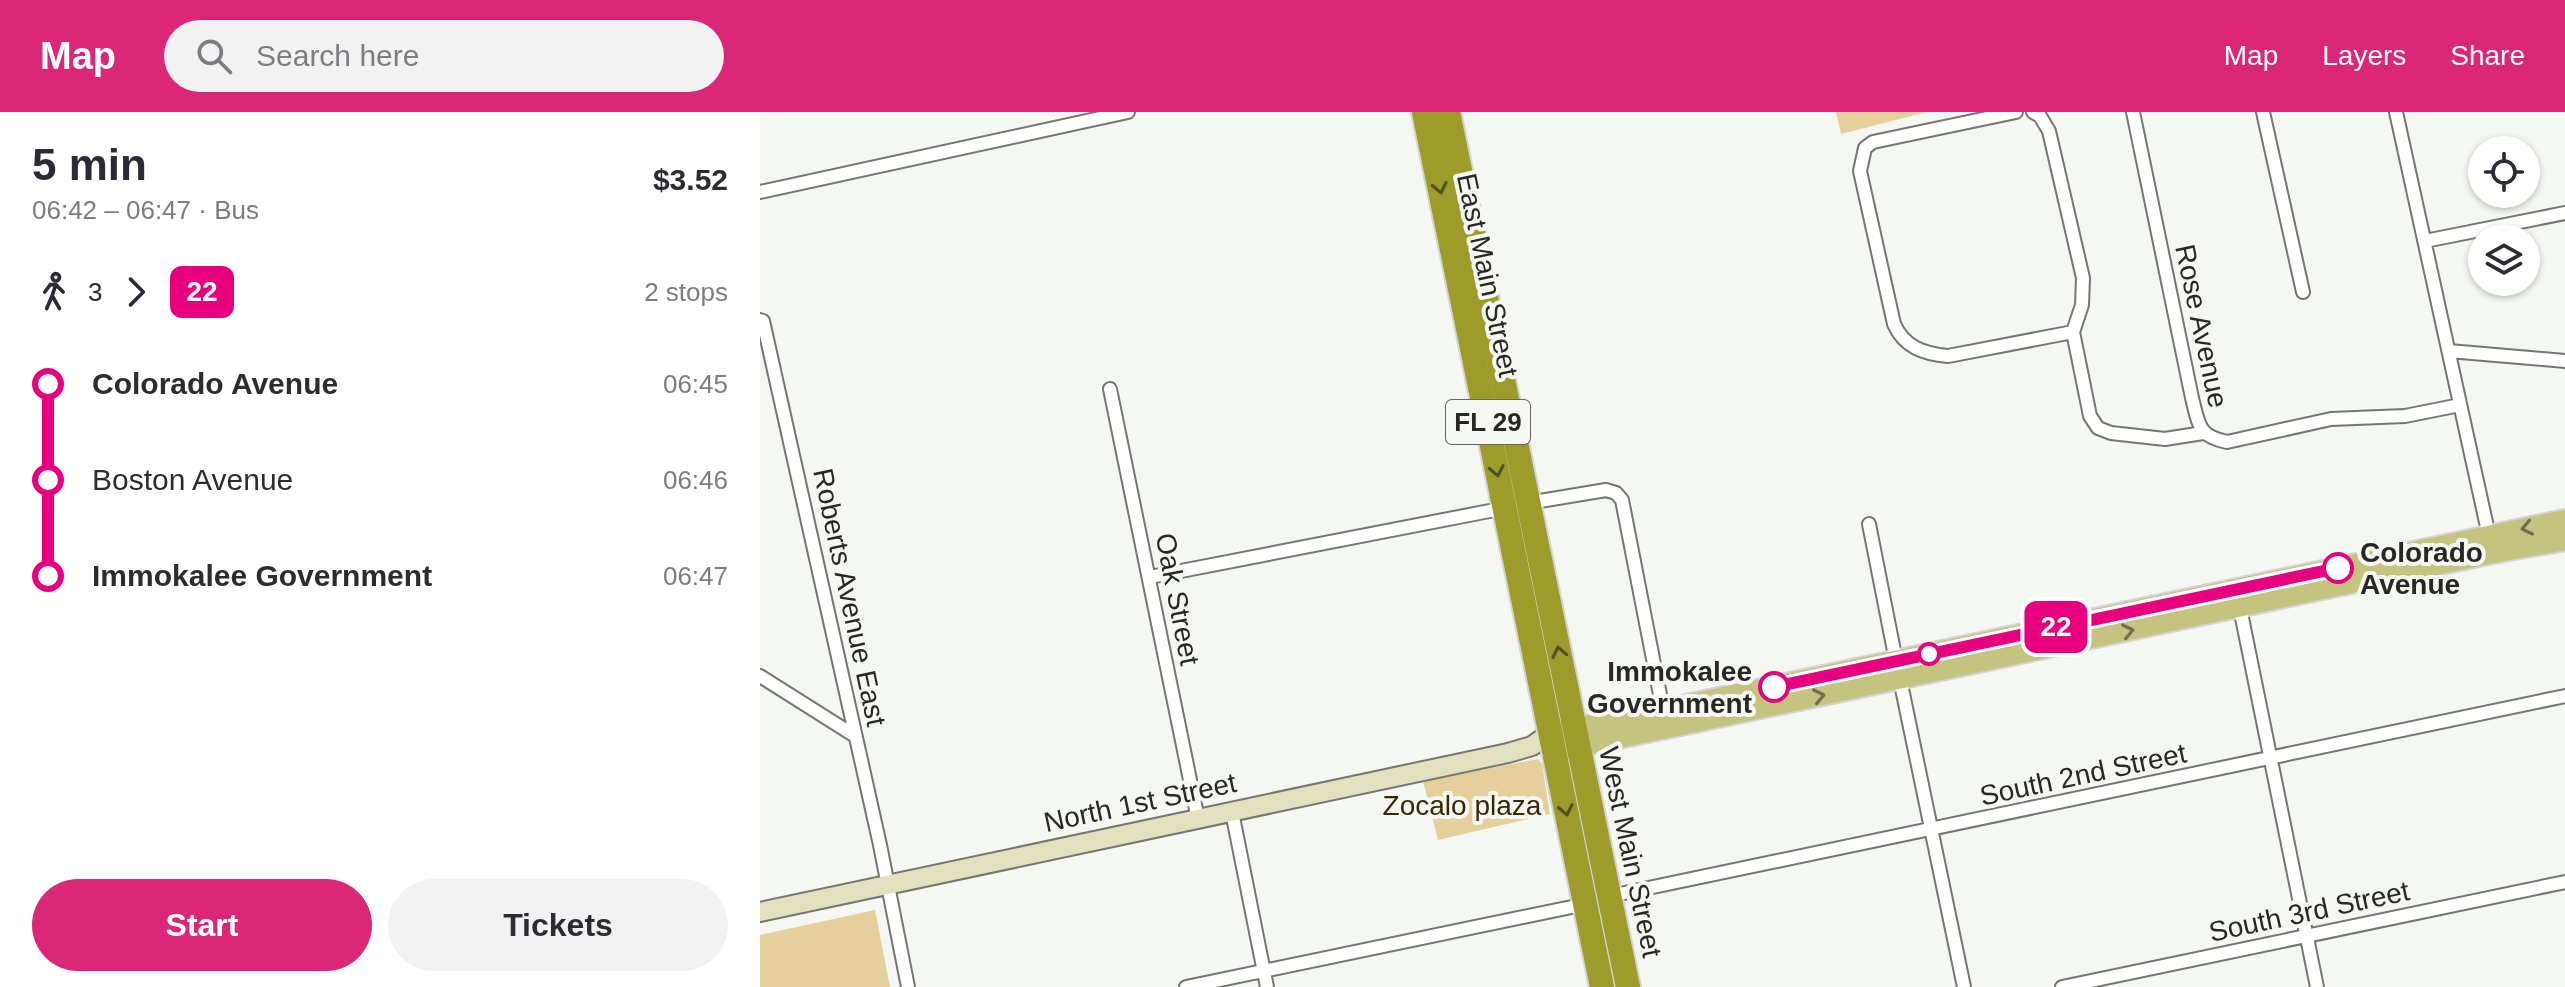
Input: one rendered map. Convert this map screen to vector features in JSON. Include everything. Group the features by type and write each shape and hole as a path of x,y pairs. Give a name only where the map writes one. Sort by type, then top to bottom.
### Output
{"highway":[{"name":"East Main Street","path":"1424,112 1516,506 1577,737"},
{"name":"East Main Street","path":"1448,112 1516,506 1545,744"},
{"name":"West Main Street","path":"1577,737 1628,987"},
{"name":"West Main Street","path":"1545,744 1586,904 1602,987"}],"main road":[{"path":"1545,744 2491,544 2565,520"},
{"path":"2491,544 2565,540"},
{"path":"1577,737 1663,710 1736,704"}],"street":[{"path":"760,192 1128,112"},
{"path":"2016,112 1873,142 1865,148 1860,171 1894,324 1912,347 1930,354 1948,356 2073,332"},
{"path":"2033,112 2040,116 2049,131 2083,278 2082,305 2073,332 2090,416 2098,428 2111,433 2165,439 2203,433"},
{"name":"Rose Avenue","path":"2133,112 2192,398 2203,433 2212,439 2227,442 2331,419 2405,416 2460,405"},
{"path":"2263,112 2303,292"},
{"path":"2396,112 2491,544"},
{"path":"2425,241 2565,213"},
{"name":"Roberts Avenue East","path":"762,321 888,884 908,987"},
{"path":"2449,351 2565,361"},
{"name":"Oak Street","path":"1110,389 1198,819"},
{"path":"1150,577 1594,490 1616,493 1622,500 1663,710"},
{"path":"1869,524 1964,987"},
{"path":"2238,598 2317,987"},
{"path":"760,676 855,736"},
{"name":"South 2nd Street","path":"1610,896 2565,696"},
{"name":"North 1st Street","path":"760,912 1545,744"},
{"path":"1232,812 1267,987"},
{"name":"South 3rd Street","path":"2062,987 2565,882"},
{"path":"1186,987 1586,904"}],"green space":[{"path":"1836,112 1927,112 1841,134"},
{"name":"Zocalo plaza","path":"1538,759 1542,764 1550,814 1438,840 1423,781"},
{"path":"875,910 890,987 760,987 760,935"}],"bus line":[{"name":"22","path":"1774,687 2338,568"}],"place":[{"name":"Colorado Avenue","path":"2338,568"},
{"name":"Immokalee Government","path":"1774,687"}]}
